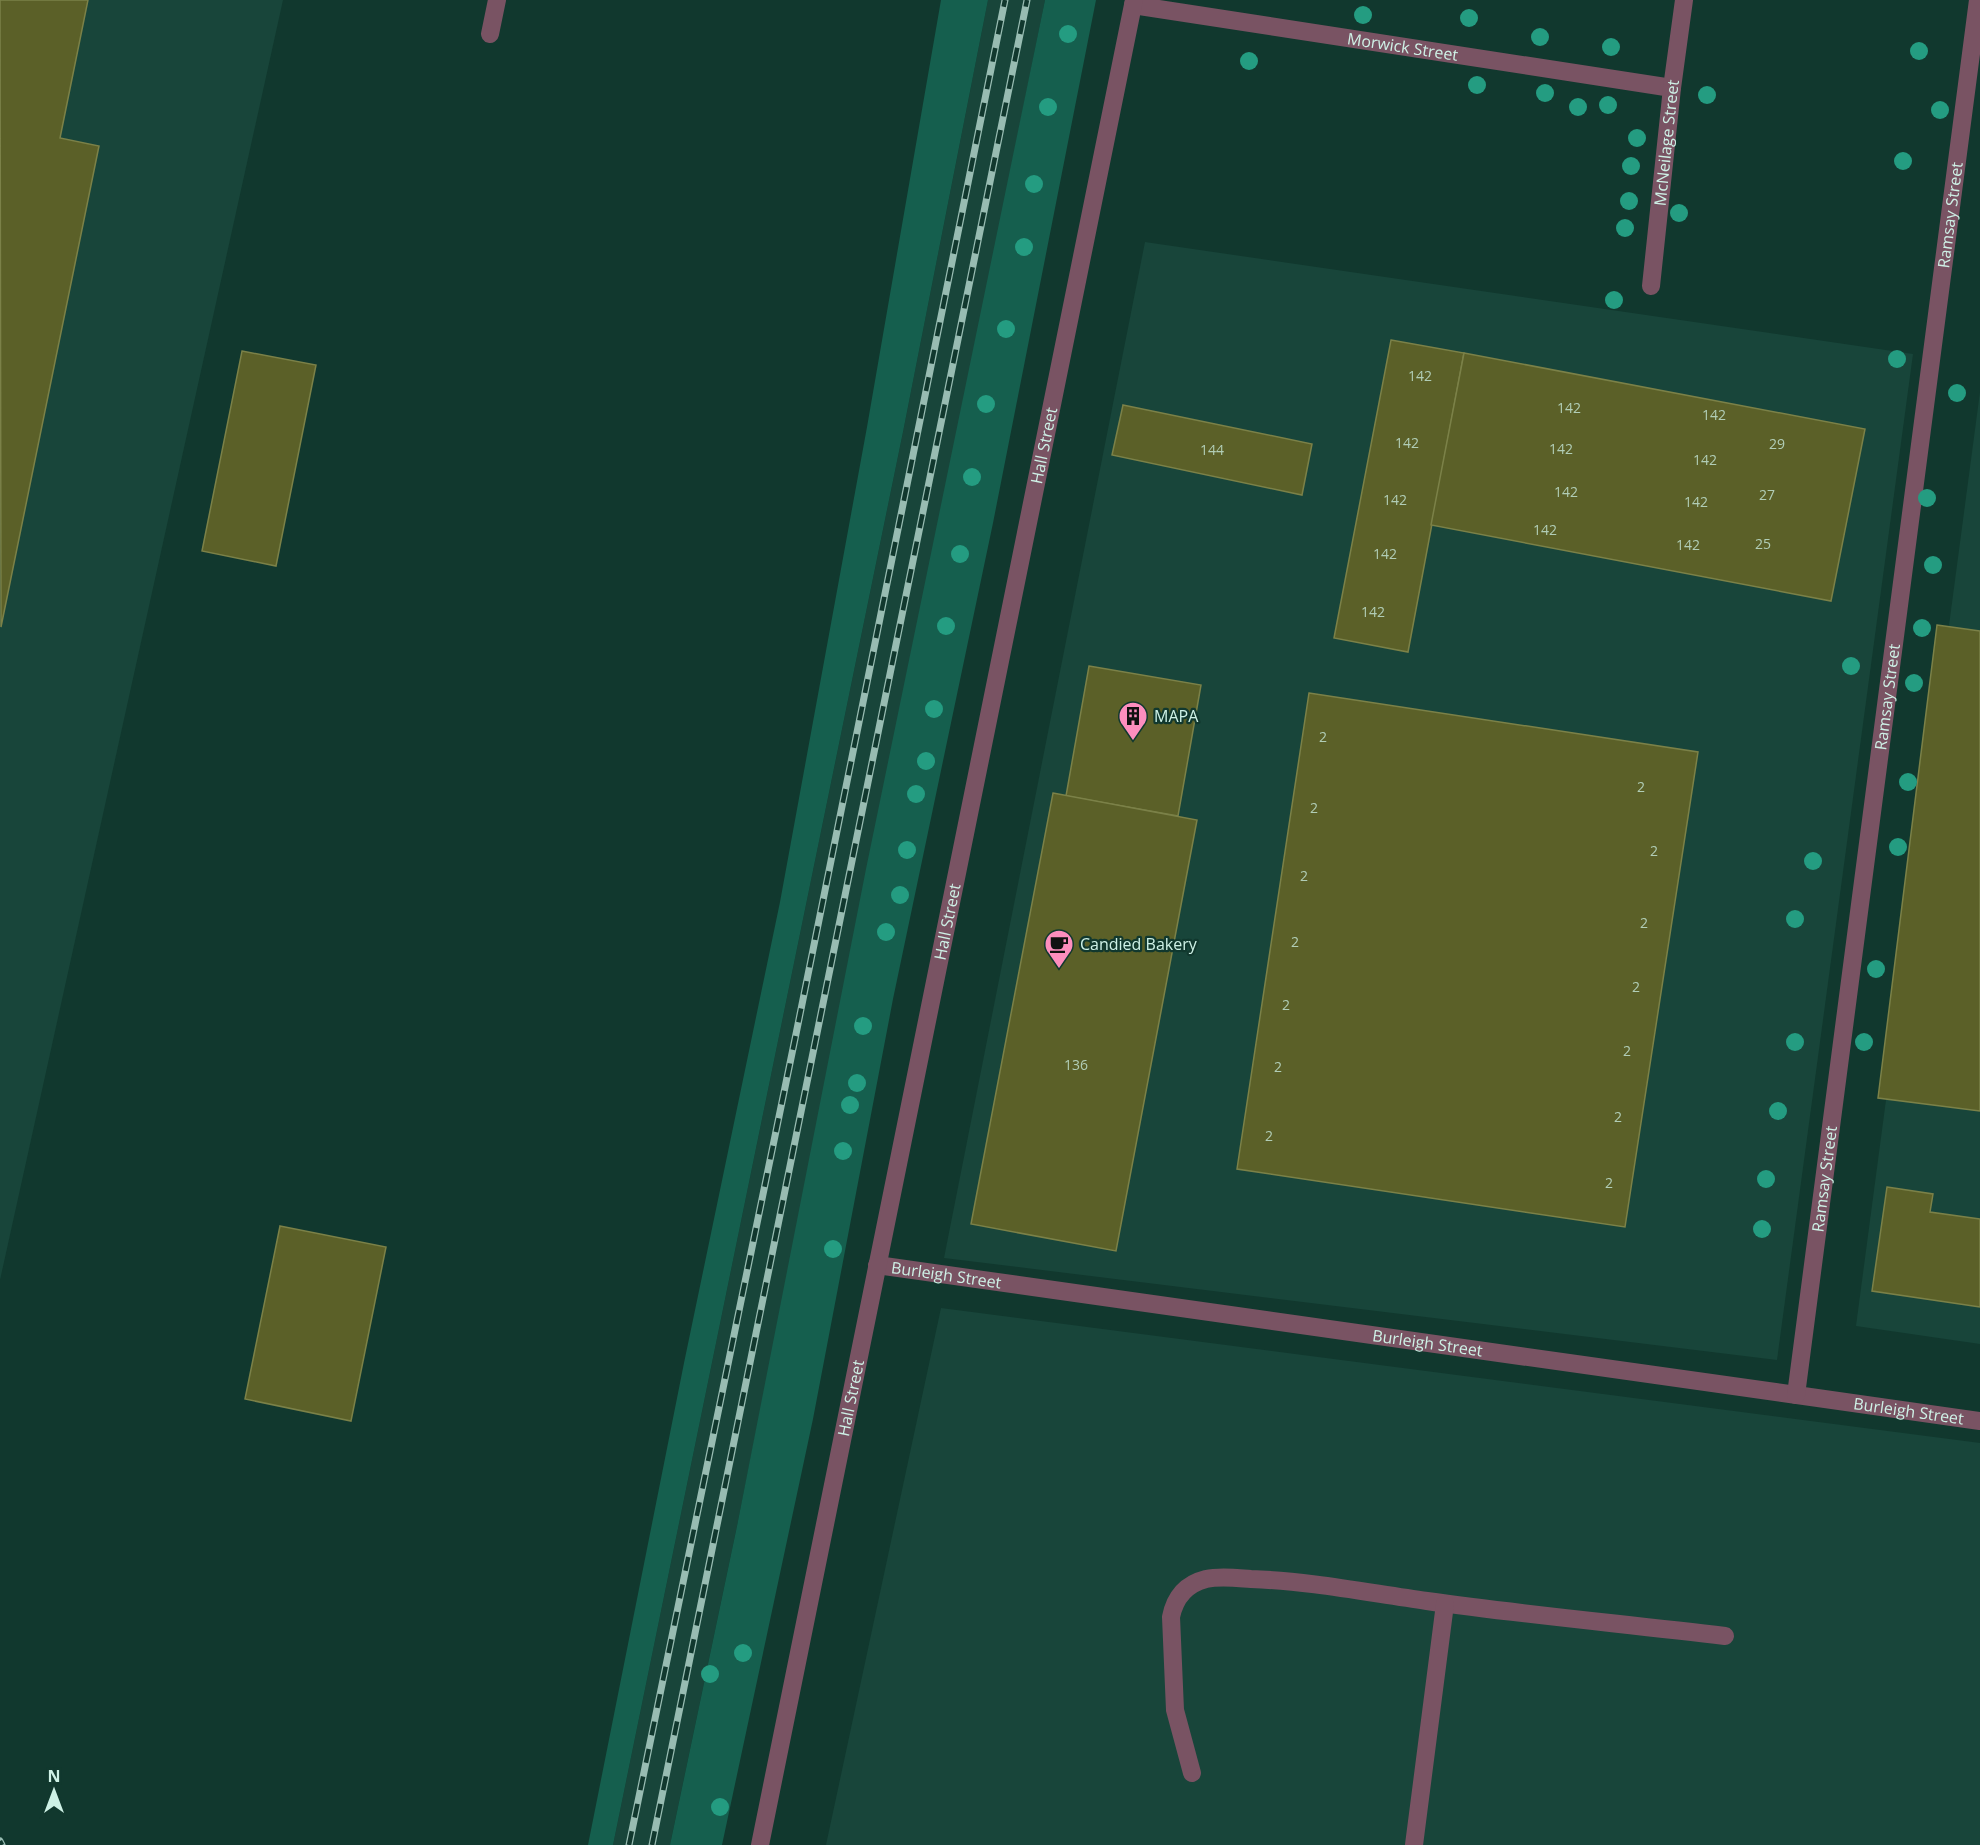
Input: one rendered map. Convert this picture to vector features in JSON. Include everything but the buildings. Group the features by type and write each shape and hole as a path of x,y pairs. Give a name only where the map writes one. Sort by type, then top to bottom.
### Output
{"street":[{"path":"490,34 497,0"},
{"name":"McNeilage Street","path":"1651,286 1672,88 1684,0"},
{"name":"Ramsay Street","path":"1796,1395 1978,0"},
{"name":"Morwick Street","path":"1134,2 1672,88"},
{"name":"Hall Street","path":"760,1845 1134,2"},
{"name":"Burleigh Street","path":"877,1265 1980,1421"},
{"path":"1192,1773 1175,1710 1171,1617 1176,1600 1191,1585 1212,1578 1273,1579 1445,1604 1725,1635"},
{"path":"1414,1845 1445,1604"}],"shaded area":[{"path":"0,0 283,0 0,1280"},
{"path":"941,0 988,0 903,432 613,1845 588,1845 684,1363 780,902 867,427"},
{"path":"988,0 1045,0 737,1526 670,1845 613,1845 903,432"},
{"path":"1045,0 1096,0 993,523 893,999 813,1419 722,1845 670,1845 737,1526 866,869"},
{"path":"1145,242 1913,354 1777,1360 944,1258"},
{"path":"1980,392 1980,1344 1856,1326"},
{"path":"941,1308 1980,1443 1980,1845 826,1845"}],"railway":[{"path":"629,1845 1005,0"},
{"path":"652,1845 1027,0"},
{"path":"0,1841 2,1845"}],"place":[{"name":"MAPA","path":"1133,742"},
{"name":"Candied Bakery","path":"1059,970"}]}
